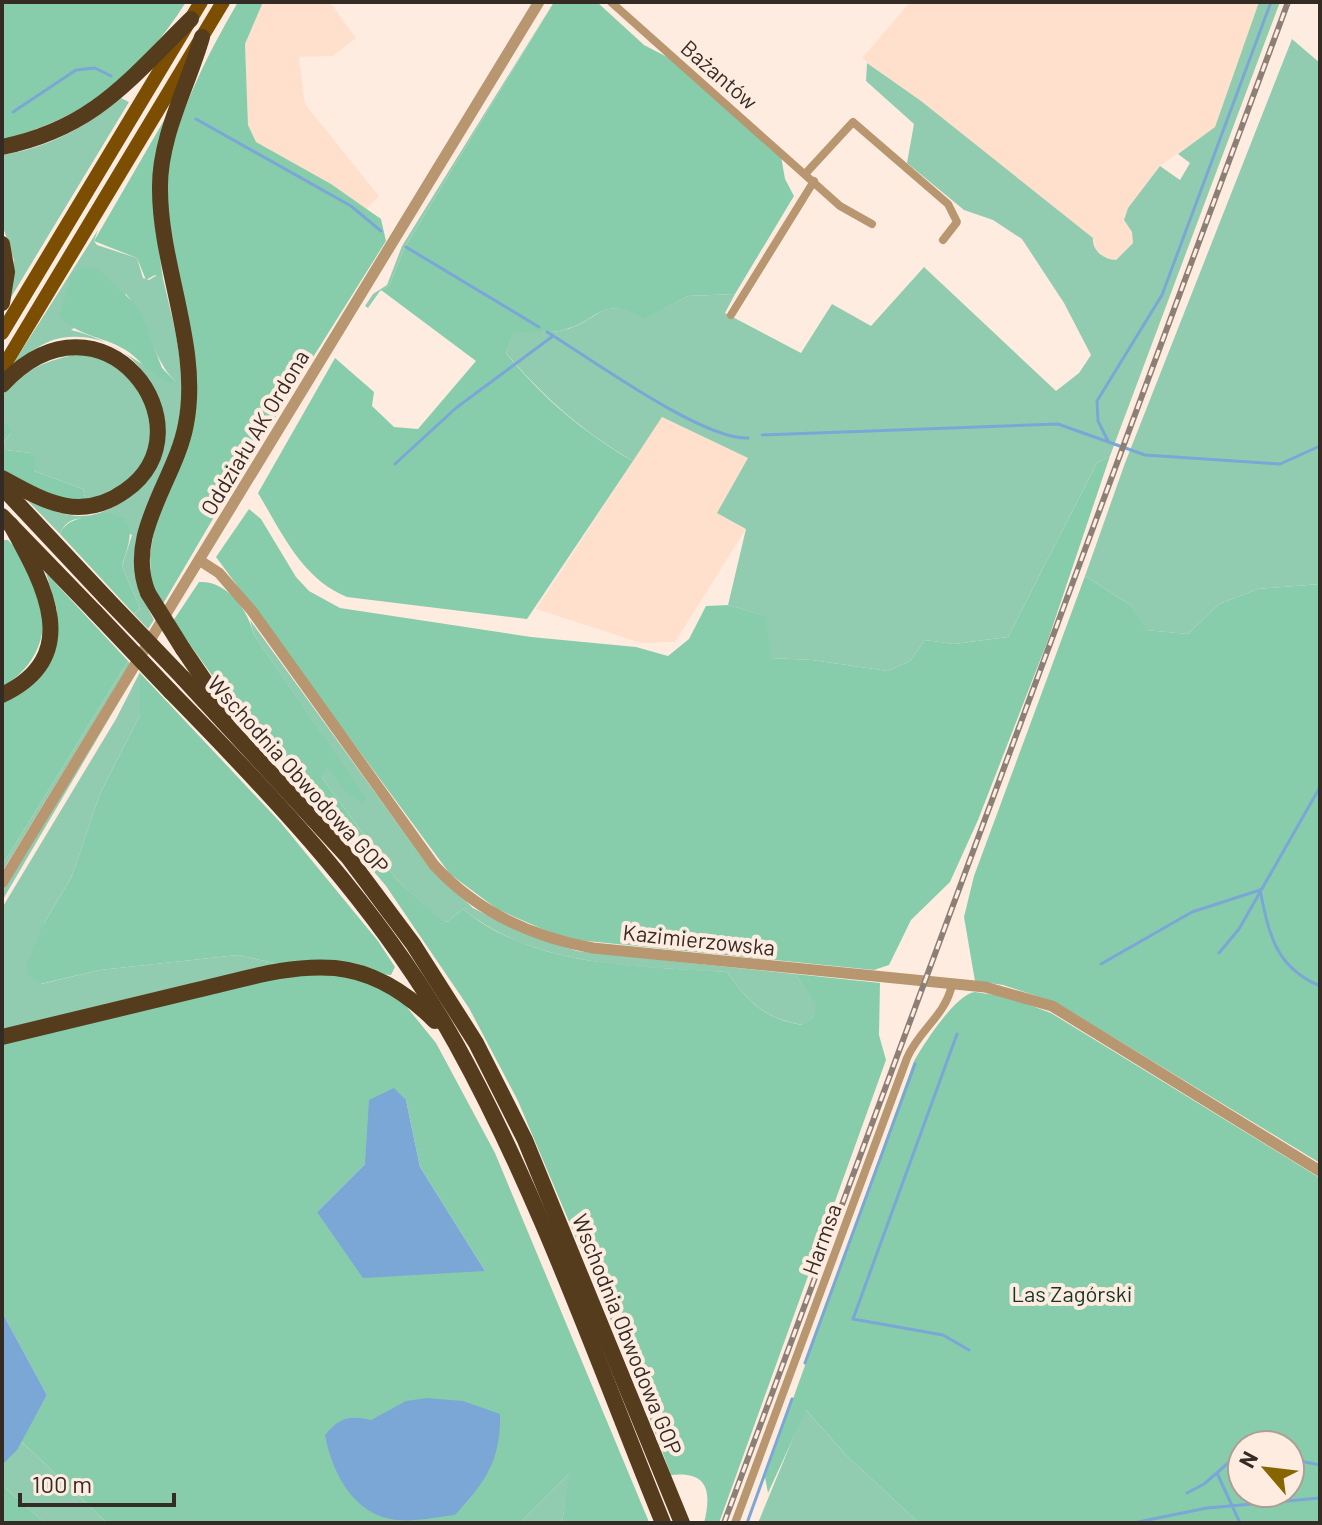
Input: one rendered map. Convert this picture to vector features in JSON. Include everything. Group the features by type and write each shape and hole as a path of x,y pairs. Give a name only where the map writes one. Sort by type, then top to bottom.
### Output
{"highway":[{"path":"2,147 38,139 83,119 130,80 191,19"},
{"path":"202,37 168,138 160,178 163,241 181,326 189,397 184,436 153,507 142,556 142,575 148,593 223,704 237,734"},
{"path":"2,244 7,272 2,303"},
{"path":"2,385 21,366 47,352 71,347 99,351 121,362 141,379 153,406 156,432 153,456 141,477 120,495 91,507 58,507 2,478"},
{"name":"Wschodnia Obwodowa GOP","path":"2,487 237,734 348,857 413,944 476,1043 525,1140 680,1519"},
{"path":"2,695 30,675 46,653 52,631 49,608 38,574 7,520"},
{"name":"Wschodnia Obwodowa GOP","path":"7,520 341,876 411,971 455,1042 491,1110 663,1523"},
{"path":"2,1037 257,976 293,969 322,968 363,974 392,986 414,1001 455,1042"}],"main road":[{"path":"2,333 201,2"},
{"path":"2,369 223,2"}],"street":[{"name":"Oddziału AK Ordona","path":"2,883 539,2"},
{"name":"Bażantów","path":"611,2 840,206 872,224"},
{"path":"806,173 853,122 948,204 957,222 943,240"},
{"path":"731,315 814,181"},
{"name":"Kazimierzowska","path":"199,560 219,573 246,603 434,865 453,885 490,912 533,931 593,948 985,987 1052,1006 1320,1171"},
{"name":"Harmsa","path":"737,1520 907,1058 916,1039 946,1007 952,985"}],"shaded area":[{"path":"263,2 330,2 356,38 333,56 299,57 305,104 379,196 366,209 330,184 256,142 248,125 245,44"},
{"path":"910,2 1259,2 1215,127 1160,166 1128,208 1124,220 1132,232 1133,243 1116,260 1108,260 1096,250 1093,238 862,58"},
{"path":"662,417 748,458 746,529 675,642 641,643 536,609"}],"green space":[{"path":"2,2 186,2 149,52 108,90 60,119 2,140"},
{"path":"238,2 263,2 245,44 248,125 256,142 331,184 381,219 386,241 231,488 163,604 151,583 150,554 155,525 186,444 165,180 177,132 194,88"},
{"path":"554,2 597,2 644,45 671,59 781,156 785,179 794,196 735,294 688,296 645,319 630,312 608,309 559,331 514,332 506,353 520,369 565,413 633,461 527,619 347,597 317,579 305,567 258,493 335,358 374,392 372,406 394,427 418,429 476,361 381,290 389,286 405,247"},
{"path":"1259,2 1280,2 1110,456 1097,463 1008,637 954,644 925,640 910,661 888,671 812,660 770,658 765,616 728,605 746,529 717,513 748,458 662,417 633,461 565,413 506,353 514,331 559,331 600,312 618,308 646,318 688,296 735,294 725,313 801,353 832,304 871,326 924,267 1056,391 1079,373 1091,355 1064,303 1022,239 993,220 964,210 907,163 914,124 866,81 867,63 921,101 1093,238 1100,254 1116,260 1133,243 1132,232 1124,220 1128,208 1160,166 1180,180 1190,163 1178,154 1215,127"},
{"path":"552,5 405,247 389,286 380,291 368,308 365,306 373,294 387,285 402,246"},
{"path":"1292,39 1320,63 1320,584 1258,589 1219,604 1188,634 1145,630 1132,606 1085,576 1125,463"},
{"path":"121,98 129,102 10,299 14,260 2,224 2,155 66,135"},
{"path":"170,110 157,156 154,194 163,279 155,275 146,280 137,258 94,241"},
{"path":"98,230 94,241 97,245 137,258 143,278 149,280 157,275 163,279 178,348 182,400 174,446 138,538 137,562 141,589 154,620 148,629 134,614 140,608 122,566 132,535 103,523 83,519 73,520 60,534 28,501 60,513 80,516 104,511 126,499 149,477 161,451 163,423 156,394 141,369 121,351 176,382 161,362 140,315 126,294 71,330 118,349 93,339 61,338 42,345 13,364"},
{"path":"83,268 99,269 139,308 162,368 177,383 164,381 121,347 75,329 59,315 72,273"},
{"path":"80,353 112,363 127,373 143,396 150,424 147,452 137,471 117,488 86,502 83,489 34,471 31,453 6,450 4,441 11,433 2,423 2,396 20,378 46,363"},
{"path":"2,423 10,427 11,433 4,441 6,450 31,453 36,459 34,471 83,489 86,502 61,501 3,470"},
{"path":"1110,456 1048,640 978,820 950,882 911,920 889,965 874,970 577,940 551,933 497,909 450,874 216,557 249,509 261,519 296,577 309,591 340,608 531,637 636,647 668,656 689,639 706,606 728,605 766,616 771,658 812,660 888,671 910,661 925,640 954,644 1008,637 1097,463"},
{"path":"103,513 115,515 128,524 130,539 122,566 140,608 134,614 60,534 72,521"},
{"path":"2,540 8,540 34,577 41,597 43,618 41,637 34,656 21,673 2,687"},
{"path":"46,573 128,661 2,866 2,702 57,633 57,610"},
{"path":"1085,576 1132,606 1146,630 1188,634 1219,604 1258,589 1320,584 1320,1163 1055,1002 1003,985 975,981 964,917 974,876"},
{"path":"199,582 219,586 235,598 247,616 254,635 367,799 361,803 345,792 328,768 322,778 397,880 440,919 447,922 463,909 491,928 522,943 555,953 624,965 727,972 759,1008 777,1018 802,1025 813,1017 816,1004 795,974 880,983 879,1035 886,1060 719,1523 704,1523 707,1493 700,1480 693,1476 671,1475 644,1403 647,1387 643,1370 622,1347 518,1101 469,1008 386,886 229,699 173,621"},
{"path":"250,620 429,867 473,908 525,934 577,951 795,974 817,1004 813,1017 803,1025 768,1014 743,993 727,972 623,965 555,953 522,943 491,928 463,909 447,922 439,919 397,880 322,778 328,767 367,800 254,635"},
{"path":"128,661 130,663 2,872 2,866"},
{"path":"140,672 140,715 100,794 71,878 44,923 41,984 100,970 238,955 283,965 2,1031 2,908 116,719"},
{"path":"140,673 281,823 378,941 395,967 391,975 283,965 238,955 100,970 40,984 29,976 26,966 44,923 71,878 100,794 140,715"},
{"path":"124,693 2,901 2,892"},
{"path":"332,973 378,986 402,1001 436,1043 495,1153 649,1522 562,1523 569,1474 520,1523 107,1523 21,1441 47,1395 2,1312 2,1043 258,980","holes":["406,1100 420,1167 485,1271 317,1212 365,1164"]},
{"name":"Las Zagórski","path":"975,992 1008,997 1051,1013 1320,1178 1320,1523 919,1523 847,1456 806,1410 768,1493 765,1477 914,1061 959,1001"},
{"path":"805,1409 847,1456 919,1523 758,1523"},
{"path":"2,1423 107,1523 45,1523 2,1485"},
{"path":"570,1473 562,1523 520,1523"},
{"path":"2,1485 45,1523 2,1523"}],"water":[{"path":"394,1088 406,1100 420,1167 485,1271 363,1278 317,1212 365,1164 369,1100"},
{"path":"2,1312 47,1395 17,1450 2,1465"},
{"path":"427,1398 463,1401 500,1414 494,1458 483,1481 455,1515 411,1520 382,1517 357,1501 348,1490 333,1464 325,1435 345,1419 371,1420 406,1401"}],"waterway":[{"path":"1108,441 1098,421 1097,401 1162,295 1271,2"},
{"path":"13,112 76,70 95,68 111,76"},
{"path":"196,119 351,206 381,231"},
{"path":"406,247 539,327"},
{"path":"547,332 676,412 703,426 748,438"},
{"path":"395,464 456,408 553,336"},
{"path":"762,435 1058,424 1145,455 1280,464 1320,446"},
{"path":"1219,953 1239,929 1320,787"},
{"path":"1260,890 1276,947 1293,969 1320,986"},
{"path":"1101,964 1192,912 1260,890"},
{"path":"957,1034 853,1319 943,1335 969,1350"},
{"path":"805,1363 915,1064"},
{"path":"747,1523 792,1399"},
{"path":"1306,1462 1320,1465"},
{"path":"1187,1493 1204,1484 1226,1465"},
{"path":"1217,1473 1240,1523"},
{"path":"1133,1523 1207,1508 1320,1498"}],"railway":[{"path":"724,1523 1288,2"}]}
